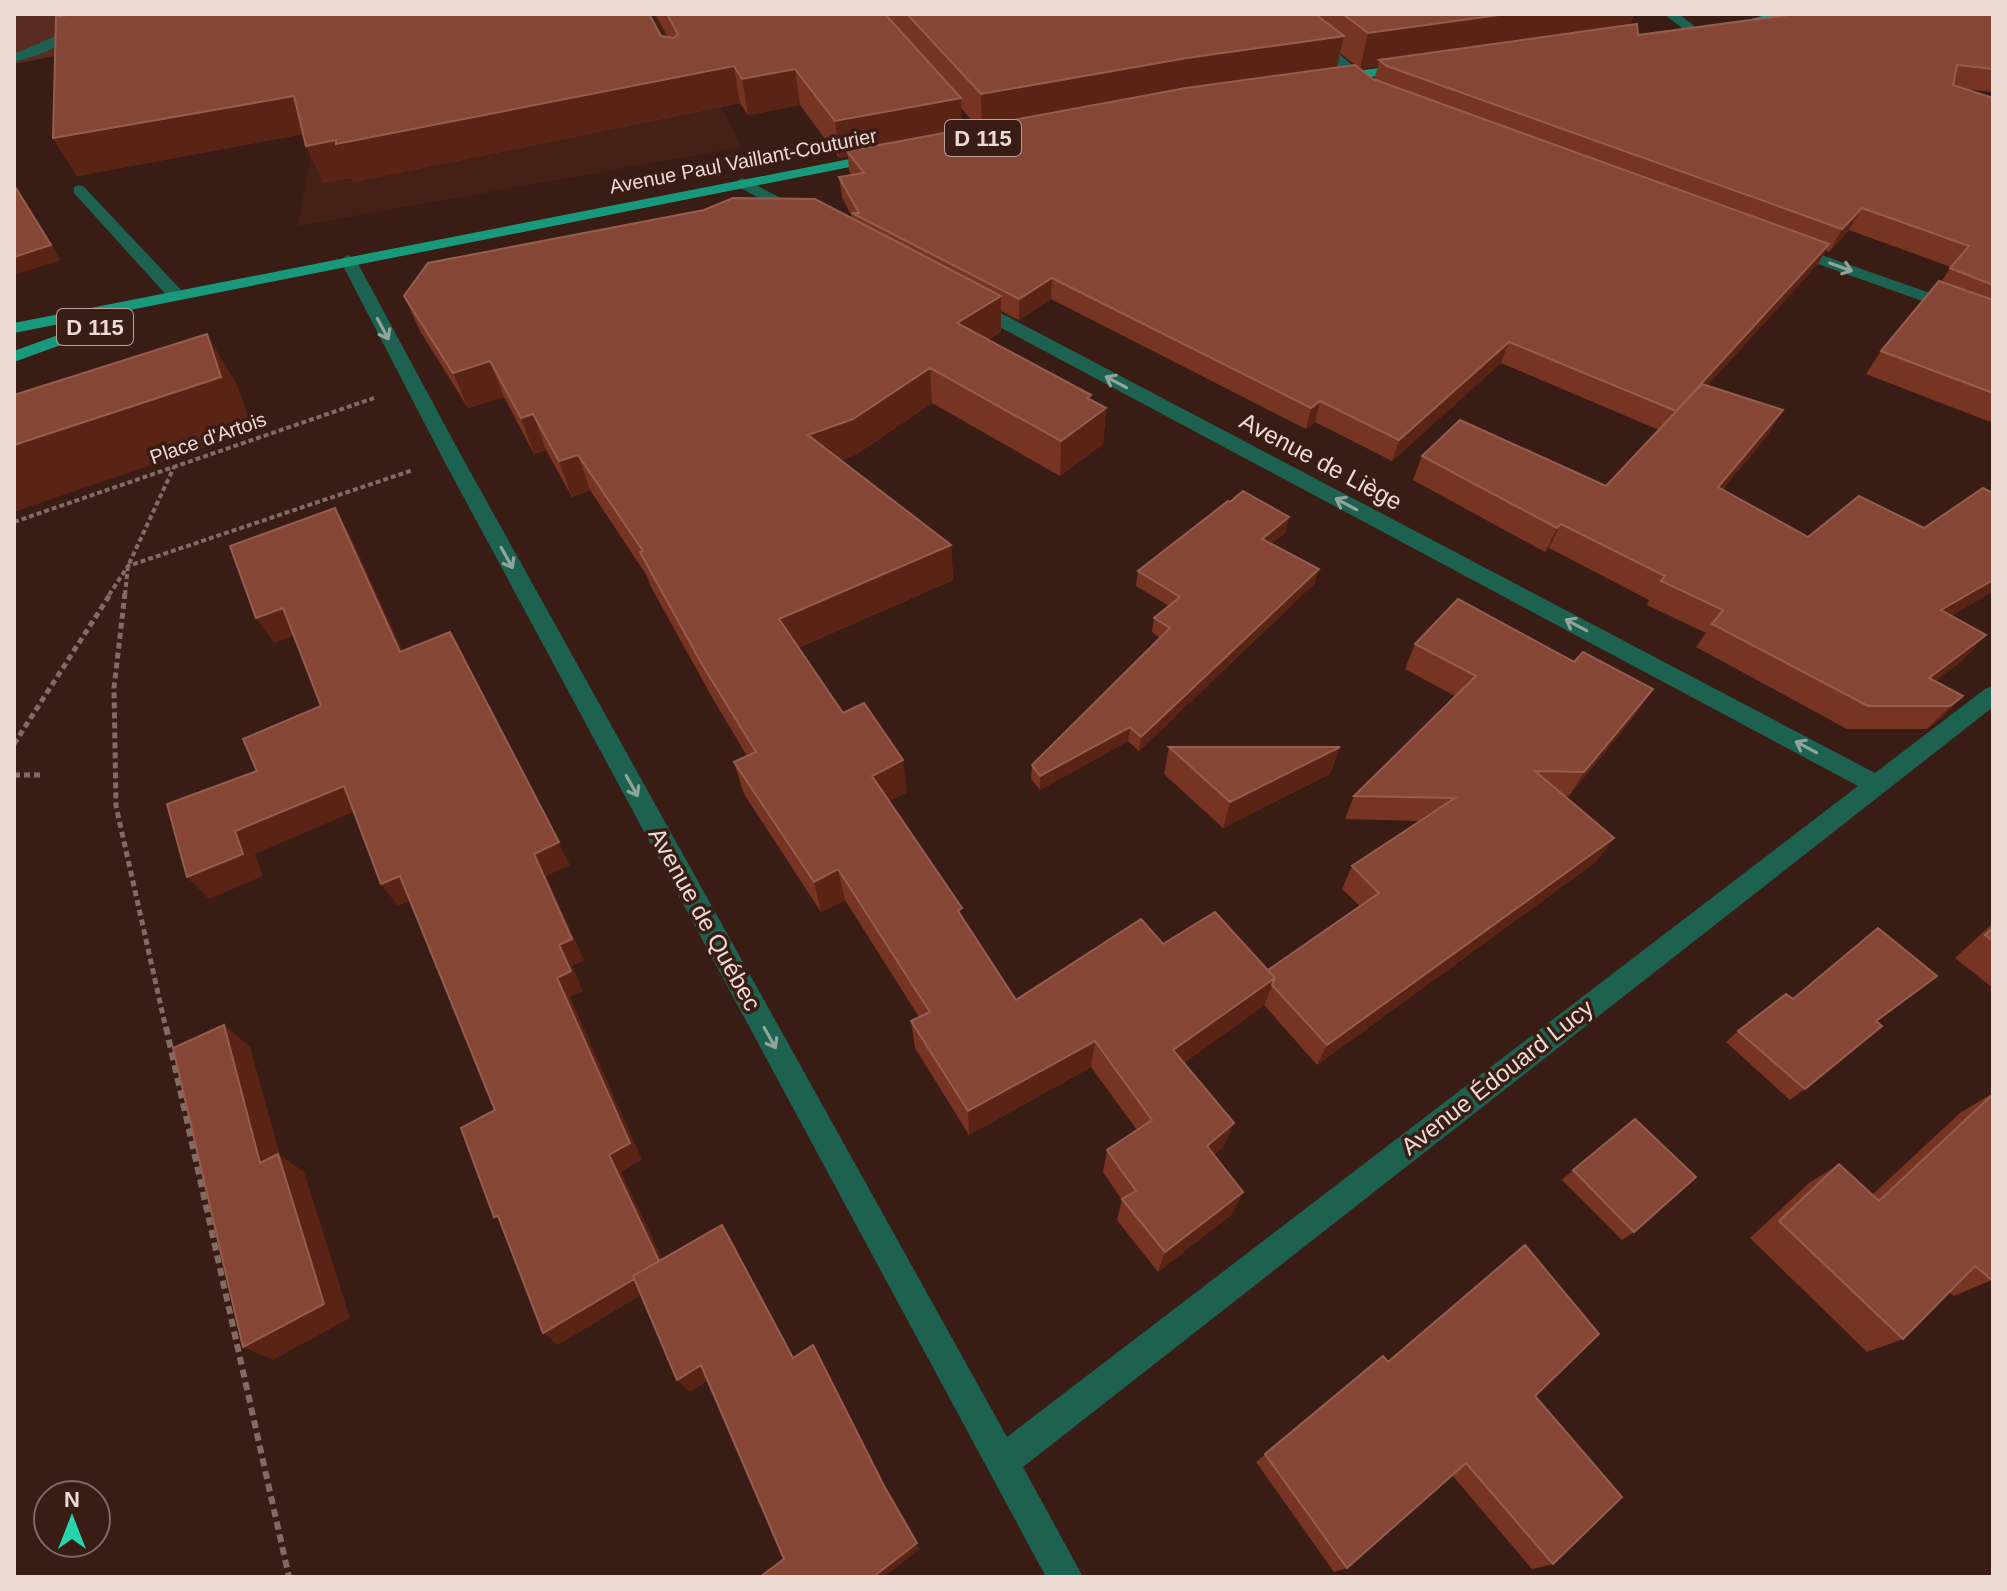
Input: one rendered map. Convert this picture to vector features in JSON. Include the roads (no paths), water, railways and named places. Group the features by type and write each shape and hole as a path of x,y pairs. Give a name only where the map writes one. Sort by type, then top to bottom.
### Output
{"main road":[{"path":"1735,22 1795,14"},
{"path":"1669,32 1699,28"},
{"path":"1323,80 1428,65"},
{"name":"Avenue Paul Vaillant-Couturier","path":"14,328 898,154"},
{"name":"Avenue Paul Vaillant-Couturier","path":"14,357 176,295"}],"street":[{"path":"14,58 53,43 70,29 77,14"},
{"path":"1276,14 1334,57 1375,93"},
{"path":"1670,14 1699,28"},
{"path":"742,183 821,225"},
{"path":"79,190 176,295"},
{"path":"1778,244 1993,321"},
{"name":"Avenue de Québec","path":"348,260 412,384 1065,1577"},
{"name":"Avenue de Liège","path":"948,292 1875,784"},
{"name":"Avenue Édouard Lucy","path":"1002,1462 1993,695"}]}
